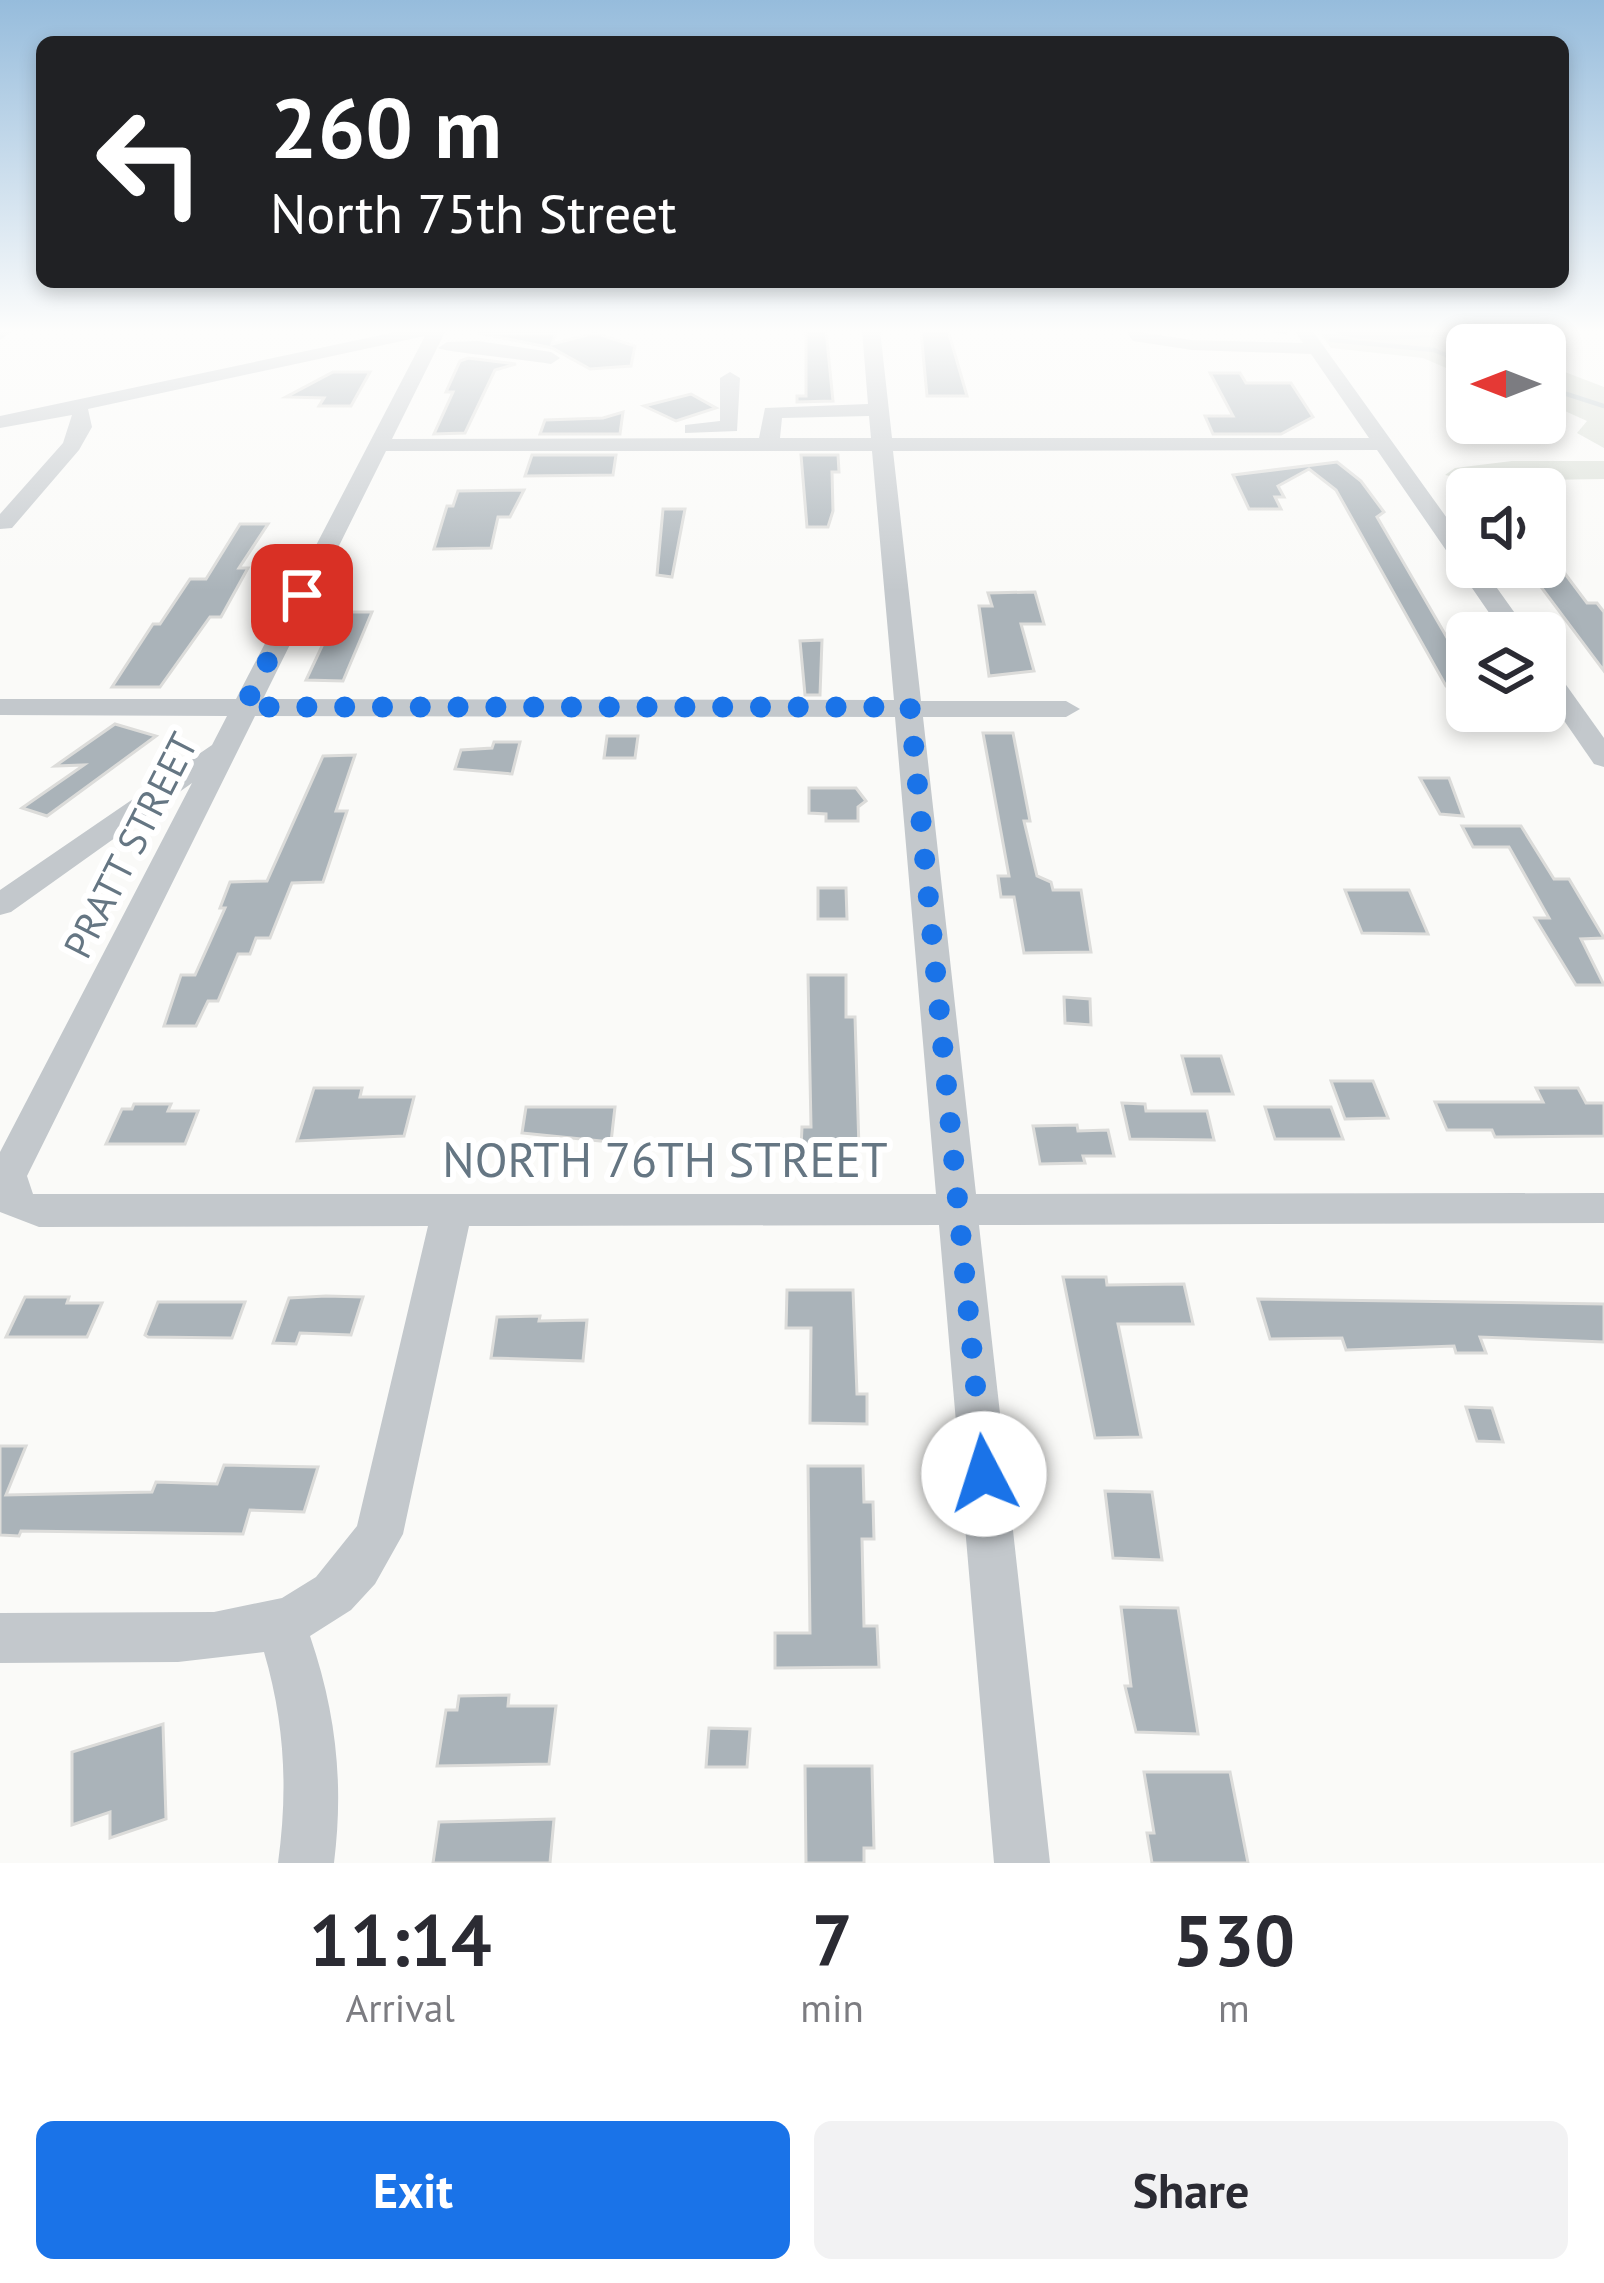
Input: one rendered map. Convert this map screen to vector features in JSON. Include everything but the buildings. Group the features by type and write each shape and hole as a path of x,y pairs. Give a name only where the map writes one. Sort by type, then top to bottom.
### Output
{"street":[{"path":"4,523 79,436 82,417"},
{"name":"PRATT STREET","path":"16,1204 6,1190 7,1176 393,417"},
{"path":"666,445 672,429 730,427 730,417"},
{"path":"769,445 772,417"},
{"path":"806,417 882,428 1382,444"},
{"path":"881,417 1022,1863"},
{"path":"1363,417 1446,534"},
{"path":"378,445 769,445 882,428"},
{"path":"1566,704 1604,758"},
{"path":"0,707 1066,709"},
{"path":"0,905 223,747"},
{"name":"NORTH 76TH STREET","path":"16,1204 39,1212 1604,1208"},
{"path":"0,1638 248,1636 332,1598 362,1567 379,1534 452,1211"},
{"path":"280,1622 307,1701 314,1755 307,1863"}],"shaded area":[{"path":"1578,417 1604,417 1604,448 1577,433 1587,421"},
{"path":"1512,461 1604,461 1604,479 1566,480 1566,468 1455,468"}],"route":[{"path":"302,595 244,707 910,707 984,1474"}]}
